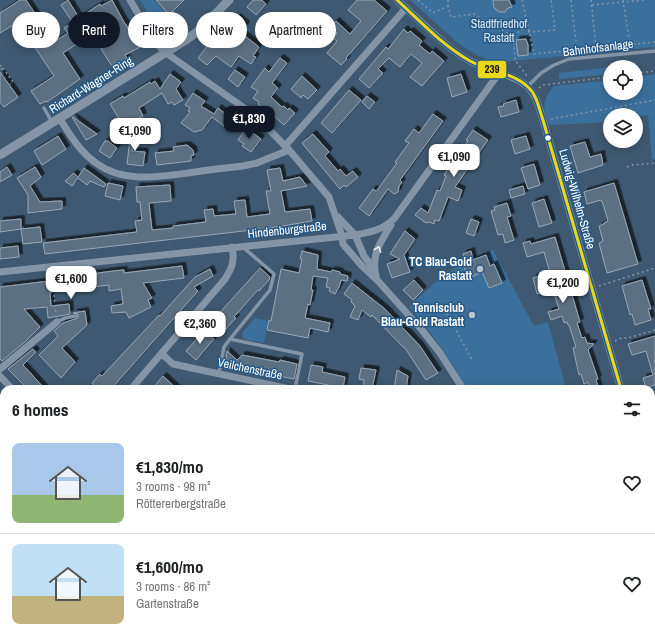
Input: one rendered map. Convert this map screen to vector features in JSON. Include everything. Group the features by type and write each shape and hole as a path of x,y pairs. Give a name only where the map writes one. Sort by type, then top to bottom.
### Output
{"street":[{"path":"130,0 154,41 166,53 257,117 287,148 329,197 342,236 343,244 422,330 460,385"},
{"name":"Richard-Wagner-Ring","path":"0,155 166,53 202,28 229,0"},
{"name":"Ludwig-Wilhelm-Straße","path":"397,0 453,50 463,57 480,66 530,84 543,120 620,385"},
{"path":"56,121 96,164 128,176 149,177 257,163 287,148 406,8"},
{"name":"Hindenburgstraße","path":"0,272 377,231 387,226 394,219 499,73"},
{"path":"336,216 355,234 364,256 374,269 378,281"},
{"path":"374,269 375,256 380,242 394,219"},
{"path":"135,385 225,279 232,268 234,260 232,247"},
{"path":"0,369 57,322"},
{"name":"Veilchenstraße","path":"162,354 173,364 219,373 267,385"},
{"path":"0,376 8,385"}],"lane":[{"name":"Bahnhofsanlage","path":"530,84 541,73 554,65 569,60 655,51"},
{"path":"44,108 56,121"},
{"path":"219,373 224,347 270,290 274,274 242,246"},
{"path":"57,322 65,318 76,316"},
{"path":"230,339 302,354 296,385"}],"path":[{"path":"419,0 433,13 448,6"},
{"path":"448,0 451,17 474,14 490,25 498,24 504,32 512,34 527,26"},
{"path":"522,0 534,54 655,42"},
{"path":"528,32 555,30 551,0"},
{"path":"571,0 577,50"},
{"path":"591,0 596,48"},
{"path":"592,6 623,1 644,0"},
{"path":"623,1 630,44"},
{"path":"512,34 515,60 530,84"},
{"path":"0,65 13,82 10,84"},
{"path":"643,72 655,71"},
{"path":"533,93 543,85 547,84 603,77"},
{"path":"543,120 655,100"},
{"path":"627,167 632,165 655,163"},
{"path":"50,267 57,322"},
{"path":"592,288 655,268"},
{"path":"447,313 472,360"},
{"path":"608,343 621,338 628,338 655,330"}],"green space":[{"path":"140,0 154,0 164,12 147,12"},
{"name":"Stadtfriedhof Rastatt","path":"410,0 655,0 655,47 494,63 459,44"},
{"path":"603,68 603,75 559,79 559,73"},
{"path":"655,74 655,159 652,160 648,115 643,116 643,108 603,108 603,122 549,125 545,114 544,105 547,96 554,86 603,81 603,100 643,100 643,76"},
{"name":"Tennisclub Blau-Gold Rastatt","path":"493,250 534,326 548,322 565,385 464,385 440,346 409,307 433,284 460,264"},
{"path":"255,318 268,321 264,343 246,340 242,337 243,332"}],"building":[{"path":"20,0 26,0 34,12 12,12 12,26 0,33 0,13"},
{"path":"68,0 75,12 68,12 68,16 61,5"},
{"path":"112,0 118,12 88,12 100,4 101,6"},
{"path":"156,0 184,0 172,12 166,12"},
{"path":"253,0 262,0 266,4 259,12 255,12 255,14 247,7"},
{"path":"357,0 374,0 387,11 341,65 327,53 331,48 336,48 336,21 350,34 361,21 348,10"},
{"path":"493,0 509,0 512,7 508,8 505,12 499,12 494,8"},
{"path":"120,15 128,29 128,48 138,48 125,55 128,60 114,69 101,49 120,48"},
{"path":"68,26 68,33 64,28"},
{"path":"404,29 408,33 410,31 422,41 419,45 430,54 432,51 444,61 422,86 410,77 422,63 411,54 400,67 389,58 378,69 383,73 369,88 359,79 386,47 388,49"},
{"path":"68,33 68,48 71,48 63,53 80,79 47,102 46,101 40,104 31,91 54,76 35,48 60,48 60,38"},
{"path":"247,38 255,44 255,48 258,48 253,56 256,57 251,64 239,56 231,67 216,56 207,65 198,58 206,48 247,48"},
{"path":"526,39 528,45 528,55 518,56 516,40"},
{"path":"280,58 287,63 272,83 278,88 271,97 282,107 284,106 288,110 289,108 295,113 284,125 264,107 263,108 258,104 259,102 253,98 258,91 251,87 265,68 269,72"},
{"path":"235,70 245,77 238,87 228,79"},
{"path":"0,72 18,97 4,107 0,102"},
{"path":"170,74 181,82 176,89 183,100 174,105 172,102 168,104 162,93 139,108 143,116 127,125 123,118 120,120 110,104 123,96 124,98 150,82 151,84 155,81 160,89"},
{"path":"461,74 467,92 452,97 447,78"},
{"path":"302,76 317,90 308,99 303,95 301,98 291,89"},
{"path":"349,90 361,100 332,133 321,123"},
{"path":"193,93 205,101 201,106 214,114 218,108 231,118 230,119 232,121 227,126 224,124 224,126 212,117 202,130 194,132 181,123 190,112 188,111 190,108 185,105"},
{"path":"367,96 375,102 369,109 362,102"},
{"path":"516,100 519,112 501,117 498,107 504,106 503,104"},
{"path":"433,114 443,121 400,180 402,182 399,186 398,192 394,194 388,189 369,216 359,208 373,189 376,191 378,189 397,163 395,162 409,143 405,141 414,129 419,133"},
{"path":"73,117 97,134 86,140"},
{"path":"246,128 261,139 251,152 242,146 244,144 238,140"},
{"path":"131,130 138,132 132,151 145,152 143,166 127,164"},
{"path":"473,130 488,140 455,187 462,190 458,201 448,197 439,221 435,220 434,224 429,222 426,223 415,215 421,208 428,213 437,190 440,191 446,176 444,175 449,168 447,167 468,141 466,140"},
{"path":"313,134 329,152 325,156 338,171 340,169 346,176 353,171 358,177 346,187 344,185 340,189 302,143"},
{"path":"58,136 66,149 42,165 34,151"},
{"path":"526,136 530,149 515,154 511,140"},
{"path":"105,141 108,141 117,148 110,158 99,151"},
{"path":"585,142 590,157 601,154 603,165 578,173 570,146"},
{"path":"187,145 193,150 194,155 191,156 191,161 157,165 155,153 174,151 173,147"},
{"path":"534,164 540,185 528,189 521,168"},
{"path":"7,167 12,175 0,182 0,172"},
{"path":"35,167 41,177 30,186 40,202 62,201 62,209 28,213 28,195 17,178"},
{"path":"84,168 106,184 104,187 90,181 87,185 78,178 72,186 65,181 74,173 78,177"},
{"path":"280,168 283,181 300,177 307,186 281,191 285,212 310,209 312,221 264,229 262,231 261,229 45,254 43,243 137,232 135,221 142,220 140,202 137,202 136,187 170,185 171,201 149,203 152,230 206,222 204,210 213,209 214,216 236,214 234,201 245,200 247,217 270,214 266,191 271,191 267,170"},
{"path":"108,183 123,186 120,200 105,196"},
{"path":"614,183 638,264 607,273 599,243 603,241 599,226 608,221 601,200 587,204 584,192"},
{"path":"523,186 525,194 511,198 509,190"},
{"path":"544,199 552,223 539,227 532,203"},
{"path":"507,203 511,216 507,217 514,240 505,243 503,234 498,235 491,211 495,210 494,207"},
{"path":"21,219 21,229 0,232 0,221"},
{"path":"471,219 479,222 474,236 466,233"},
{"path":"40,227 42,242 23,244 21,229"},
{"path":"405,231 415,239 404,255 410,272 392,278 387,264 400,259 390,254"},
{"path":"555,237 580,322 577,323 582,338 585,337 587,343 594,344 588,350 598,379 596,380 598,385 589,385 588,382 584,384 581,374 579,375 573,348 576,347 567,322 564,323 562,316 551,320 548,312 559,309 553,290 537,294 533,278 550,273 544,252 527,257 523,243 530,241 531,244"},
{"path":"18,246 19,257 0,259 0,248"},
{"path":"302,251 318,255 317,269 331,272 332,270 348,276 347,281 341,280 335,294 329,291 330,288 326,287 328,278 313,276 311,290 313,290 310,305 308,304 305,318 330,323 328,332 310,328 308,338 267,330 269,320 271,321 281,269 299,273"},
{"name":"TC Blau-Gold Rastatt","path":"471,251 473,260 486,255 490,266 494,264 502,283 489,288 482,272 469,278 463,265 465,264 463,254"},
{"path":"182,266 184,278 143,283 152,298 148,300 151,307 129,318 126,312 112,313 111,306 123,304 121,289 109,291 109,285 50,292 51,306 69,304 70,314 48,318 47,307 24,309 40,327 2,361 0,359 0,287 91,276 91,274 113,271 124,270 124,273"},
{"path":"260,268 270,277 269,280 234,317 236,318 224,331 213,320"},
{"path":"210,269 213,276 194,287 198,291 115,385 94,385 92,383 100,374 102,376 195,277"},
{"path":"414,280 423,290 413,300 403,290"},
{"path":"642,280 651,309 648,309 651,320 635,325 632,314 630,315 622,286"},
{"path":"352,283 385,309 420,346 438,373 426,380 405,348 372,315 371,317 362,310 358,320 350,317 355,306 351,302 352,300 344,294"},
{"path":"85,311 87,325 62,348 75,362 61,378 39,355 58,336 54,331 63,323 78,318 78,314 73,313"},
{"path":"204,331 214,339 196,360 186,351"},
{"path":"655,336 655,385 645,385 643,378 653,375 646,351 632,355 628,344"},
{"path":"33,349 36,352 23,365 41,385 24,385 8,369"},
{"path":"227,351 237,360 242,355 279,362 280,360 297,364 294,379 225,365"},
{"path":"311,365 323,367 322,372 345,377 344,385 328,385 308,381"},
{"path":"361,368 376,370 373,385 363,385 364,380 359,379"},
{"path":"397,370 408,376 407,385 395,385"},
{"path":"163,376 173,385 155,385"}],"transit line":[{"name":"239","path":"397,0 450,48 460,55 477,64 515,78 528,87 534,94 543,120 620,385"}],"place":[{"name":"TC Blau-Gold Rastatt","path":"480,269"},
{"name":"Tennisclub Blau-Gold Rastatt","path":"472,315"}]}
